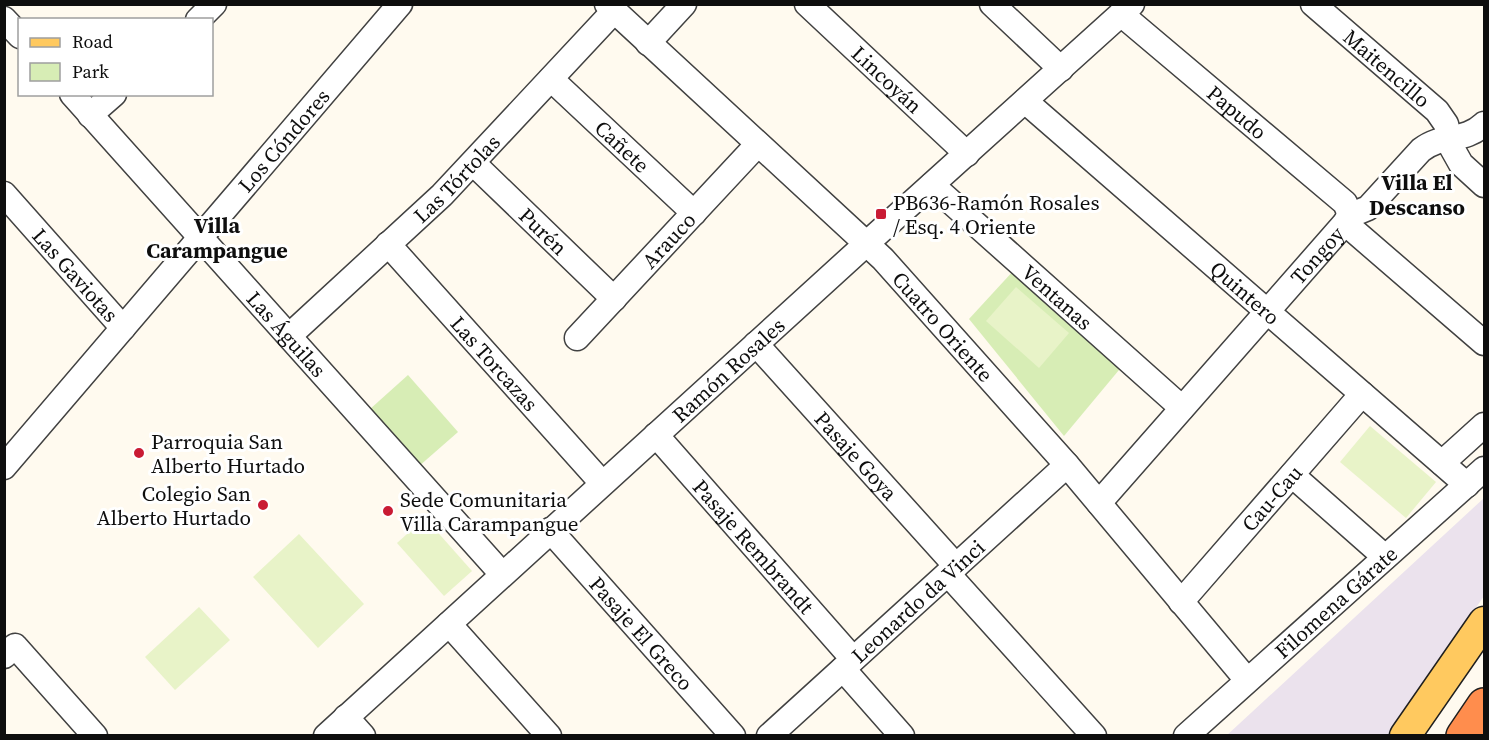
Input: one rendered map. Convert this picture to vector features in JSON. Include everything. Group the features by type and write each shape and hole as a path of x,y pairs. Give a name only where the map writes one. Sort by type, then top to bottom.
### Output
{"highway":[{"path":"1463,735 1485,705"}],"main road":[{"path":"1405,735 1485,622"}],"street":[{"path":"200,18 214,4"},
{"name":"Los Cóndores","path":"5,465 400,4"},
{"path":"648,43 684,4"},
{"name":"Lincoyán","path":"807,4 967,154"},
{"path":"992,4 1060,69"},
{"name":"Maitencillo","path":"1313,4 1437,111 1446,124 1452,148 1461,164 1485,185"},
{"name":"Cuatro Oriente","path":"610,8 883,259 1067,465 1247,680"},
{"name":"Las Tórtolas","path":"289,336 442,195 551,78 610,8"},
{"name":"Ramón Rosales","path":"326,735 1127,9"},
{"name":"Papudo","path":"1127,9 1345,203 1347,218 1485,343"},
{"path":"4,19 18,34"},
{"name":"Cañete","path":"551,78 694,213"},
{"name":"Las Águilas","path":"74,96 502,574"},
{"path":"90,115 112,96"},
{"name":"Quintero","path":"1025,101 1442,463 1476,477"},
{"name":"Tongoy","path":"1099,503 1347,218 1368,208 1421,150 1435,141 1467,136 1485,124"},
{"name":"Arauco","path":"577,338 758,144"},
{"name":"Purén","path":"473,163 614,299"},
{"name":"Ventanas","path":"932,185 1182,408"},
{"name":"Las Gaviotas","path":"4,194 13,220 123,328"},
{"name":"Las Torcazas","path":"388,244 602,483"},
{"name":"Pasaje Goya","path":"756,344 1094,735"},
{"name":"Cau-Cau","path":"1181,602 1362,394"},
{"path":"1442,463 1485,424"},
{"name":"Pasaje Rembrandt","path":"656,435 848,664 902,735"},
{"name":"Leonardo da Vinci","path":"769,735 1067,465"},
{"path":"1292,475 1385,557"},
{"name":"Filomena Gárate","path":"1186,735 1476,477"},
{"name":"Pasaje El Greco","path":"550,530 733,735"},
{"path":"448,624 549,735"},
{"path":"10,651 95,735"},
{"path":"346,717 363,735"}],"shaded area":[{"path":"1484,498 1484,596 1388,735 1226,736"}],"green space":[{"path":"1015,269 1124,364 1064,436 969,319"},
{"path":"1016,287 1069,333 1039,368 986,321"},
{"path":"408,375 458,432 418,467 369,410"},
{"path":"1370,426 1436,482 1406,518 1340,462"},
{"path":"425,518 472,571 444,596 397,543"},
{"path":"299,534 364,604 318,648 253,577"},
{"path":"199,607 230,640 175,690 145,657"}],"place":[{"name":"PB636-Ramón Rosales / Esq. 4 Oriente","path":"881,214"},
{"name":"Parroquia San Alberto Hurtado","path":"139,453"},
{"name":"Colegio San Alberto Hurtado","path":"263,505"},
{"name":"Sede Comunitaria Villa Carampangue","path":"388,511"}],"district":[{"name":"Villa El Descanso","path":"1417,194"},
{"name":"Villa Carampangue","path":"217,238"}]}
